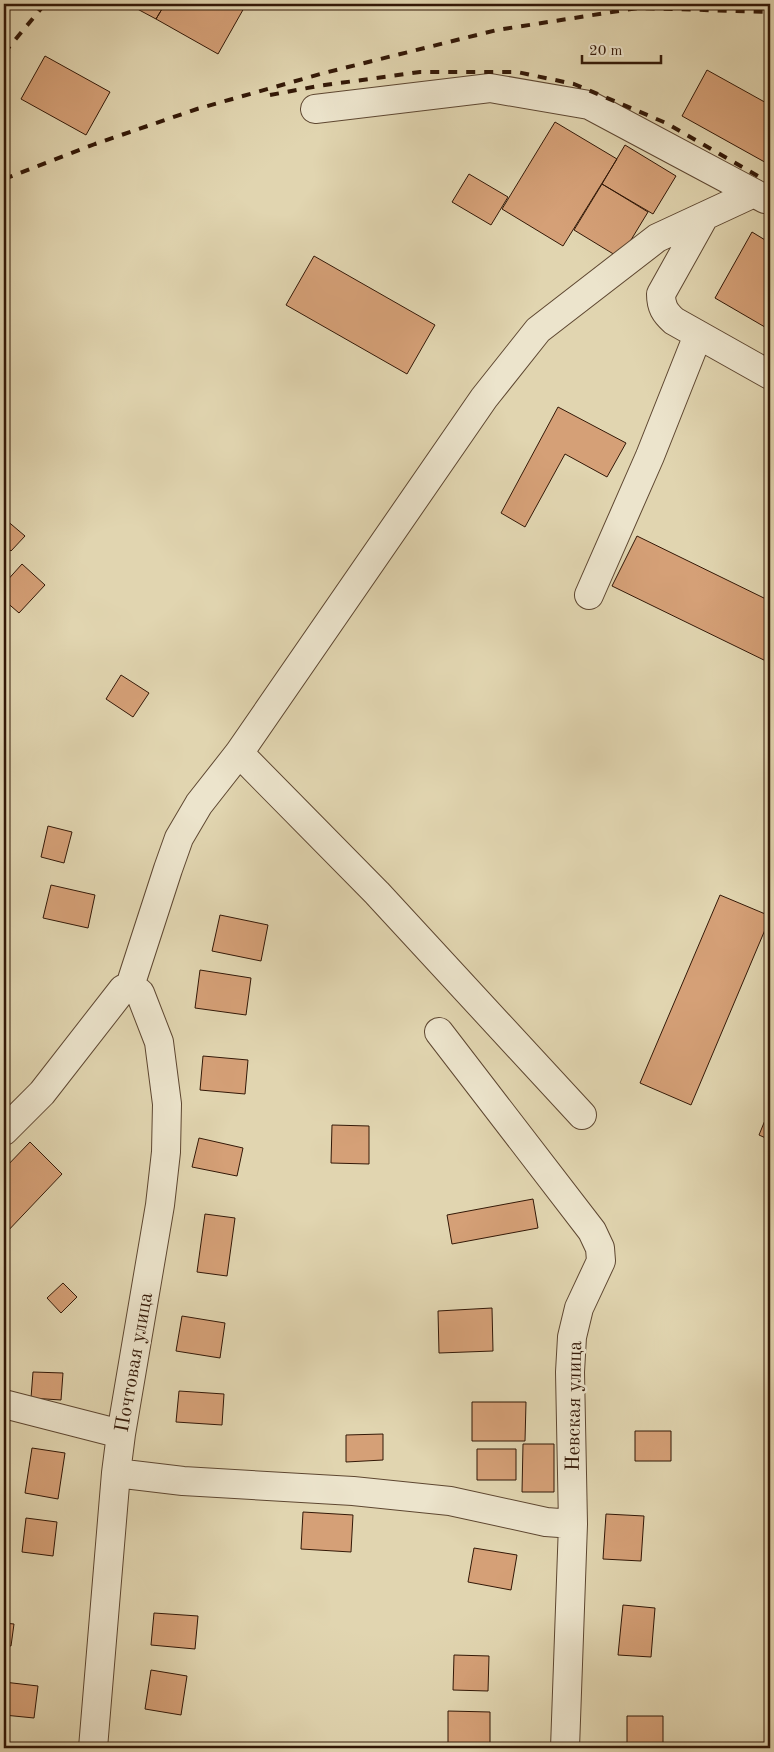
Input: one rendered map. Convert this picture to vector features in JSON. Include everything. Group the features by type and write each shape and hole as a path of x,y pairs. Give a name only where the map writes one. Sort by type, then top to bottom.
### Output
{"street":[{"path":"314,109 490,88 589,105 762,198"},
{"path":"4,1131 42,1093 123,989 130,986 179,838 198,804 239,753 484,398 538,330 657,238 704,217 762,198"},
{"path":"704,217 661,294 661,303 665,313 674,321 770,376"},
{"path":"589,595 650,456 698,335"},
{"path":"239,753 377,893 582,1115"},
{"name":"Почтовая улица","path":"93,1748 116,1473 160,1205 166,1152 167,1114 159,1042 140,993 130,986"},
{"name":"Невская улица","path":"439,1032 592,1231 600,1248 601,1261 579,1308 572,1337 570,1372 573,1524 565,1748"},
{"path":"4,1404 121,1434"},
{"path":"116,1473 183,1481 353,1491 450,1501 546,1522 573,1524"}],"building":[{"path":"128,4 165,4 156,19"},
{"path":"165,4 237,4 244,8 218,54 156,19"},
{"path":"45,56 110,92 86,135 21,99"},
{"path":"707,70 770,105 770,165 682,116"},
{"path":"555,122 617,159 563,246 502,209"},
{"path":"625,145 676,176 653,214 602,184"},
{"path":"469,174 508,197 491,225 452,202"},
{"path":"602,184 648,212 620,258 574,230"},
{"path":"752,232 770,243 770,330 715,298"},
{"path":"314,256 435,325 407,374 286,305"},
{"path":"558,407 626,443 607,477 565,454 525,527 501,513"},
{"path":"5,519 25,536 11,551 4,545"},
{"path":"637,536 770,601 770,663 612,586"},
{"path":"22,564 45,585 19,613 4,600 4,584"},
{"path":"121,675 149,693 133,717 106,699"},
{"path":"48,826 72,832 64,863 41,857"},
{"path":"51,885 95,895 88,928 43,918"},
{"path":"720,895 770,916 770,918 691,1105 640,1083"},
{"path":"220,915 268,925 261,961 212,951"},
{"path":"200,970 251,978 246,1015 195,1008"},
{"path":"203,1056 248,1060 245,1094 200,1090"},
{"path":"770,1108 770,1140 759,1135"},
{"path":"332,1125 369,1126 369,1164 331,1163"},
{"path":"199,1138 243,1148 237,1176 192,1167"},
{"path":"30,1142 62,1174 4,1235 4,1169"},
{"path":"533,1199 538,1228 452,1244 447,1215"},
{"path":"205,1214 235,1218 227,1276 197,1272"},
{"path":"63,1283 77,1297 61,1313 47,1298"},
{"path":"492,1308 493,1351 439,1353 438,1311"},
{"path":"182,1316 225,1323 220,1358 176,1351"},
{"path":"33,1372 63,1373 61,1400 31,1398"},
{"path":"179,1391 224,1394 222,1425 176,1422"},
{"path":"472,1402 526,1402 525,1441 472,1441"},
{"path":"635,1431 671,1431 671,1461 635,1461"},
{"path":"383,1434 383,1460 346,1462 346,1435"},
{"path":"523,1444 554,1444 554,1492 522,1492"},
{"path":"32,1448 65,1453 58,1499 25,1493"},
{"path":"477,1449 516,1449 516,1480 477,1480"},
{"path":"303,1512 353,1515 351,1552 301,1549"},
{"path":"606,1514 644,1516 641,1561 603,1559"},
{"path":"26,1518 57,1522 53,1556 22,1552"},
{"path":"474,1548 517,1555 511,1590 468,1582"},
{"path":"623,1605 655,1608 651,1657 618,1655"},
{"path":"154,1613 198,1616 195,1649 151,1645"},
{"path":"4,1623 14,1624 11,1646 4,1645"},
{"path":"454,1655 489,1656 488,1691 453,1690"},
{"path":"151,1670 187,1676 181,1715 145,1709"},
{"path":"4,1682 38,1686 34,1718 4,1715"},
{"path":"448,1711 490,1712 490,1744 448,1744"},
{"path":"627,1716 663,1716 663,1748 627,1748"}],"railway":[{"path":"4,53 45,4"},
{"path":"4,179 95,144 197,109 324,73 497,30 638,8 770,12"},
{"path":"270,95 318,86 420,72 517,72 574,84 666,123 770,183"}]}
